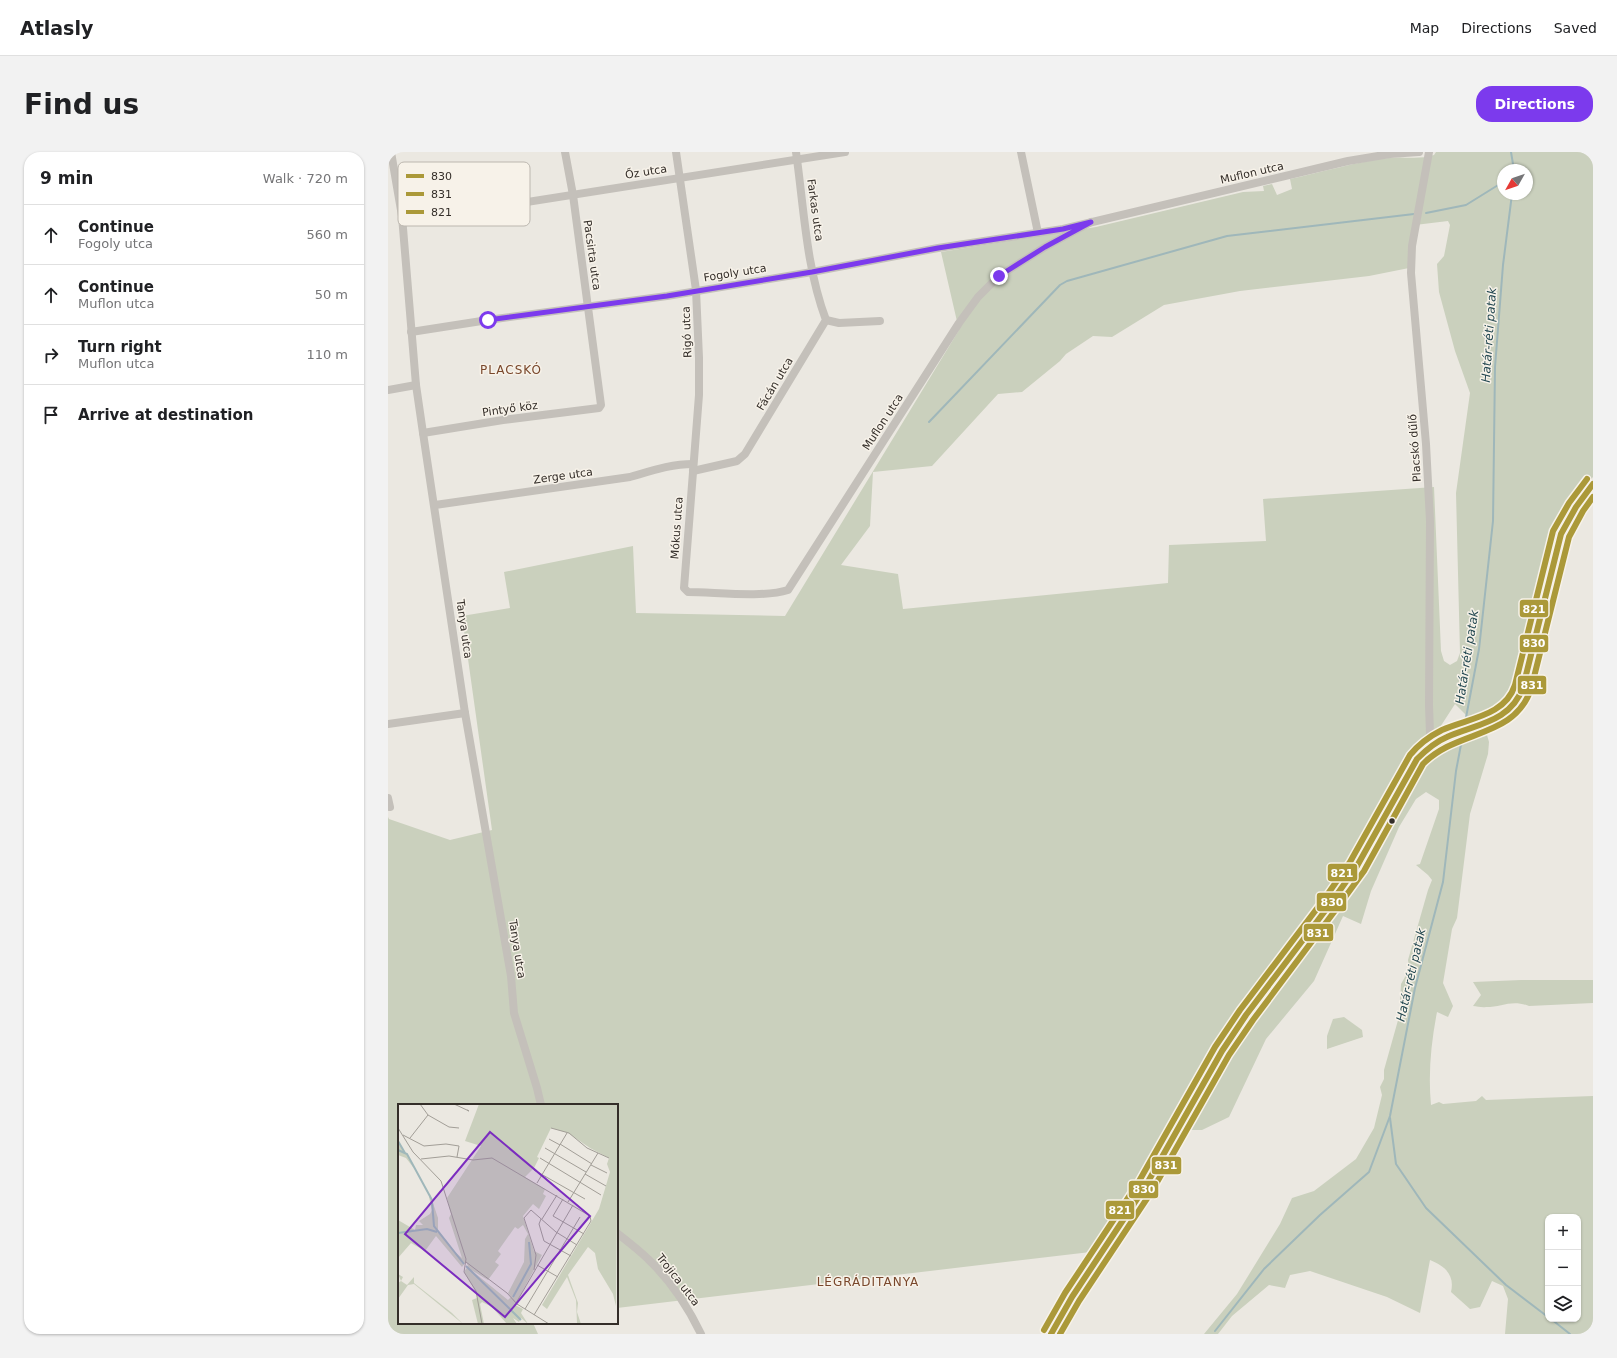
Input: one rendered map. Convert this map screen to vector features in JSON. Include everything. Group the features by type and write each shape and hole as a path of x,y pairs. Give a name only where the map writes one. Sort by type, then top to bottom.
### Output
{"street":[{"name":"Tanya utca","path":"391,152 398,193"},
{"name":"Pacsirta utca","path":"565,152 573,195 601,405 600,408"},
{"name":"Rigó utca","path":"676,152 696,290 699,394 693,467"},
{"name":"Őz utca","path":"530,202 679,178 796,156 845,152"},
{"path":"1021,152 1038,233"},
{"name":"Muflon utca","path":"1038,233 1091,222 1348,161 1390,154 1419,152"},
{"name":"Placskó dűlő","path":"1429,152 1412,246 1411,273 1426,444 1430,521 1429,705 1430,734 1434,744"},
{"name":"Farkas utca","path":"796,156 812,272"},
{"name":"Muflon utca","path":"688,592 752,593 781,592 788,590 955,330 978,297 999,276 1045,247 1091,222"},
{"name":"Tanya utca","path":"403,226 416,385 465,713 511,976 514,1013 538,1088 541,1104"},
{"name":"Fogoly utca","path":"411,332 667,296 812,272 938,248 1038,233"},
{"path":"812,272 818,297 826,320 839,323 880,321"},
{"name":"Fácán utca","path":"693,467 699,470 737,461 745,454 826,320"},
{"path":"388,390 416,385"},
{"name":"Pintyő köz","path":"423,433 503,420 600,408"},
{"name":"Zerge utca","path":"435,505 466,502 630,477 659,468 680,464 693,467"},
{"name":"Mókus utca","path":"688,592 684,588 693,467"},
{"path":"1051,1334 1072,1297 1145,1187 1229,1041 1246,1016 1332,903 1357,866 1416,759 1434,744 1448,736 1508,710 1515,704 1523,687 1561,534 1576,507 1593,484"},
{"path":"388,724 465,713"},
{"path":"388,798 390,807"},
{"name":"Trojica utca","path":"618,1234 647,1258 680,1296 702,1334"}],"green space":[{"path":"1436,152 1593,152 1593,477 1579,492 1561,522 1550,555 1514,698 1497,712 1471,720 1455,704 1424,752 1446,741 1485,728 1489,742 1488,754 1470,814 1457,918 1452,929 1443,983 1453,1006 1448,1017 1437,1012 1435,1024 1430,1070 1431,1105 1439,1102 1443,1104 1476,1101 1482,1096 1486,1100 1593,1096 1593,1334 1505,1334 1508,1299 1503,1286 1492,1281 1480,1307 1470,1309 1451,1292 1452,1281 1448,1272 1440,1265 1430,1260 1420,1313 1387,1297 1310,1271 1290,1275 1285,1288 1269,1285 1232,1316 1218,1334 1204,1334 1237,1294 1280,1224 1292,1198 1314,1191 1356,1159 1374,1128 1382,1095 1380,1087 1384,1079 1384,1070 1402,1006 1400,1001 1401,984 1409,970 1408,960 1432,880 1416,865 1420,864 1439,809 1439,800 1426,792 1416,799 1399,827 1371,891 1361,924 1343,916 1314,981 1266,1039 1229,1117 1202,1130 1189,1130 1158,1184 1154,1200 1135,1196 1099,1251 618,1308 618,1104 398,1104 398,1324 533,1324 538,1334 388,1334 388,817 389,819 450,840 492,830 462,616 510,608 504,572 633,546 636,613 785,616 959,330 941,252 1096,227 1243,192 1264,191 1263,186 1272,184 1277,195 1292,189 1290,179 1376,160 1434,155","holes":["1448,221 1450,225 1444,256 1437,264 1439,292 1455,351 1470,393 1456,493 1460,653 1457,661 1450,665 1444,661 1441,651 1434,487 1263,499 1266,541 1169,545 1168,583 903,609 898,574 841,565 870,526 873,472 932,466 998,394 1022,392 1060,361 1066,354 1093,336 1112,337 1164,305 1240,291 1369,276 1409,268 1415,225","1400,789 1398,809 1392,822 1330,909 1277,977"]},
{"path":"1593,980 1593,1003 1529,1006 1512,1003 1492,1007 1473,1006 1481,995 1473,982"},
{"path":"1344,1017 1362,1030 1363,1037 1327,1049 1327,1036 1333,1019"}],"waterway":[{"name":"Határ-réti patak","path":"1511,152 1513,164"},
{"path":"1426,213 1466,205 1497,186"},
{"name":"Határ-réti patak","path":"1464,728 1479,649 1493,521 1495,367 1503,265 1511,200"},
{"path":"929,422 1060,285 1067,281 1227,236 1414,214"},
{"name":"Határ-réti patak","path":"1215,1331 1264,1269 1320,1215 1369,1172 1390,1116 1415,988 1443,882 1456,771 1463,734"},
{"path":"1390,1118 1396,1164 1426,1208 1506,1285 1545,1315"},
{"path":"1555,1322 1570,1334"}],"transit line":[{"name":"821","path":"1044,1330 1065,1293 1138,1183 1215,1047 1240,1010 1325,898 1350,862 1410,755 1433,735 1442,730 1495,710 1510,695 1515,685 1553,531 1569,503 1587,479"},
{"name":"830","path":"1051,1334 1072,1297 1145,1187 1222,1051 1246,1015 1331,903 1357,866 1417,759 1431,746 1443,739 1481,725 1501,715 1510,708 1517,699 1523,687 1561,534 1576,507 1593,484"},
{"name":"831","path":"1060,1334 1079,1301 1152,1191 1229,1055 1253,1020 1364,871 1423,764 1437,753 1452,745 1483,732 1512,717 1523,705 1531,689 1569,537 1583,511 1593,497"}],"district":[{"name":"PLACSKÓ","path":"511,370"},
{"name":"LÉGRÁDITANYA","path":"868,1282"}],"route":[{"path":"488,320 667,296 812,272 938,248 1063,229 1091,222 1045,247 999,276"}]}
